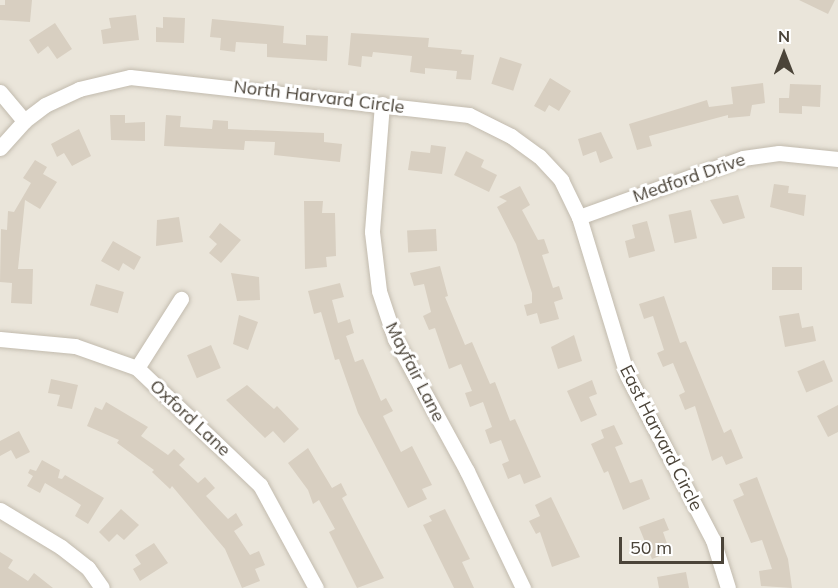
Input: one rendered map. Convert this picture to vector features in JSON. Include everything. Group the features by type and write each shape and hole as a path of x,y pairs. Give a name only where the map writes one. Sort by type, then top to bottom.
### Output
{"street":[{"name":"North Harvard Circle","path":"0,148 24,121 79,89 130,77 382,104 469,115 511,136 539,156 561,180 579,217"},
{"path":"0,92 24,121"},
{"name":"Mayfair Lane","path":"382,104 372,232 379,291 395,339 467,471 523,588"},
{"name":"Medford Drive","path":"579,217 743,158 779,153 838,159"},
{"name":"East Harvard Circle","path":"579,217 627,375 712,540 728,588"},
{"path":"137,368 181,299"},
{"name":"Oxford Lane","path":"0,339 75,346 137,368 260,484 316,588"},
{"path":"0,510 61,547 88,568 102,588"}],"shaded area":[{"path":"0,0 838,0 838,588 0,588"}],"building":[{"path":"5,0 32,0 30,22 0,20 0,5 5,5"},
{"path":"799,0 835,0 828,14"},
{"path":"136,15 139,40 103,44 101,30 111,28 109,18"},
{"path":"163,17 185,18 184,43 156,42 156,27 163,28"},
{"path":"212,19 284,26 283,43 306,45 306,35 328,36 327,61 267,57 267,44 236,42 235,52 220,50 221,38 210,37"},
{"path":"55,23 72,49 57,59 48,46 38,54 29,40"},
{"path":"351,33 429,38 428,47 462,50 461,54 474,55 471,80 456,79 457,71 425,68 425,74 410,72 412,56 373,52 372,57 362,56 361,67 348,65"},
{"path":"500,57 522,64 513,91 491,84"},
{"path":"550,78 571,91 559,111 549,105 545,112 534,106"},
{"path":"763,83 765,103 752,105 750,116 728,118 728,115 649,136 652,146 637,150 629,124 707,100 709,107 733,104 731,87"},
{"path":"790,84 821,85 820,107 802,106 802,114 779,113 779,98 789,98"},
{"path":"110,115 125,115 125,123 145,122 145,141 111,140"},
{"path":"166,115 181,116 180,127 212,129 213,120 228,121 228,129 324,133 324,142 342,144 340,162 274,155 275,142 245,141 244,150 164,146"},
{"path":"79,129 91,156 72,166 64,153 57,157 51,144"},
{"path":"601,132 613,158 600,163 596,151 583,156 578,139"},
{"path":"431,145 446,147 442,174 408,170 411,151 430,153"},
{"path":"466,151 484,160 481,167 497,175 489,192 454,175"},
{"path":"35,160 47,167 43,174 57,182 40,209 25,200 18,269 33,269 32,304 11,303 12,283 0,282 1,229 7,230 8,211 14,212 31,183 23,178"},
{"path":"774,184 789,186 788,193 806,195 804,216 770,207"},
{"path":"520,186 530,205 522,210 538,240 544,239 549,253 542,255 553,288 559,286 563,299 554,302 559,319 540,324 537,313 527,316 524,305 532,303 532,293 516,244 497,207 507,201 499,197"},
{"path":"738,195 745,218 723,224 710,200"},
{"path":"304,201 323,201 322,213 335,213 336,256 326,257 327,267 305,269"},
{"path":"691,210 697,238 675,243 669,215"},
{"path":"179,217 183,242 156,246 157,220"},
{"path":"647,221 655,251 629,258 625,241 635,238 632,225"},
{"path":"220,223 241,240 221,263 209,253 217,244 209,237"},
{"path":"436,229 437,251 408,252 407,231"},
{"path":"113,241 141,257 134,270 123,263 119,271 101,261"},
{"path":"440,266 448,296 445,297 465,345 472,342 490,384 495,382 510,421 515,419 541,477 524,484 520,474 508,479 502,464 509,461 501,440 490,444 485,430 492,427 483,402 470,407 465,393 472,391 461,364 449,369 435,328 429,330 423,316 431,312 424,284 414,286 410,273"},
{"path":"772,267 802,267 802,290 772,290"},
{"path":"231,273 259,277 260,300 237,301"},
{"path":"340,283 344,297 332,300 338,323 350,319 354,333 346,336 355,362 363,359 381,401 386,398 393,411 383,416 401,452 412,446 432,485 422,489 427,499 408,508 358,413 339,359 335,360 321,312 314,314 308,291"},
{"path":"96,284 124,292 118,313 90,305"},
{"path":"664,296 680,343 686,341 724,433 731,429 743,458 726,465 722,456 712,461 695,406 685,410 679,395 685,392 673,363 663,367 657,353 664,350 653,316 644,319 639,304"},
{"path":"799,313 802,328 813,326 816,341 785,347 779,316"},
{"path":"239,315 258,322 248,350 233,344"},
{"path":"574,335 582,361 558,369 551,347"},
{"path":"211,345 221,368 197,378 187,355"},
{"path":"824,360 833,381 806,393 797,371"},
{"path":"51,379 78,385 72,409 57,406 60,395 48,393"},
{"path":"592,380 597,394 589,397 597,415 581,422 567,391"},
{"path":"247,385 274,409 277,406 299,429 284,443 273,431 265,438 226,400"},
{"path":"106,402 148,427 141,436 168,455 174,449 185,459 179,465 198,483 205,477 215,488 206,496 228,519 236,513 243,525 234,531 250,555 259,551 265,565 255,569 260,581 242,588 225,549 172,486 170,489 152,472 154,470 117,443 119,440 87,426 95,407 102,410"},
{"path":"838,405 838,432 828,437 817,416"},
{"path":"614,425 623,444 615,447 630,483 642,479 650,499 623,510 608,471 604,473 591,444 604,438 601,430"},
{"path":"19,431 30,452 16,459 11,450 0,456 0,441"},
{"path":"308,448 332,488 341,483 347,495 342,498 384,578 357,588 329,532 335,529 319,500 313,504 308,490 288,463"},
{"path":"42,460 60,470 58,478 62,479 65,475 104,498 88,524 75,516 81,505 72,499 45,483 40,493 27,486 33,476 28,473 30,469 36,471"},
{"path":"757,477 788,559 792,588 761,586 759,571 772,569 762,540 751,543 733,500 744,495 739,484"},
{"path":"551,497 580,557 552,567 540,532 536,534 529,521 540,516 535,505"},
{"path":"121,509 139,525 124,540 117,534 109,542 99,532"},
{"path":"445,509 470,559 462,562 474,588 454,588 423,525 432,521 429,516"},
{"path":"664,518 669,530 663,532 670,552 652,559 639,527"},
{"path":"154,543 168,563 140,581 133,569 141,564 135,555"},
{"path":"0,552 13,560 8,568 28,581 34,573 53,588 0,588"},
{"path":"686,572 689,588 659,588 657,577"}]}
